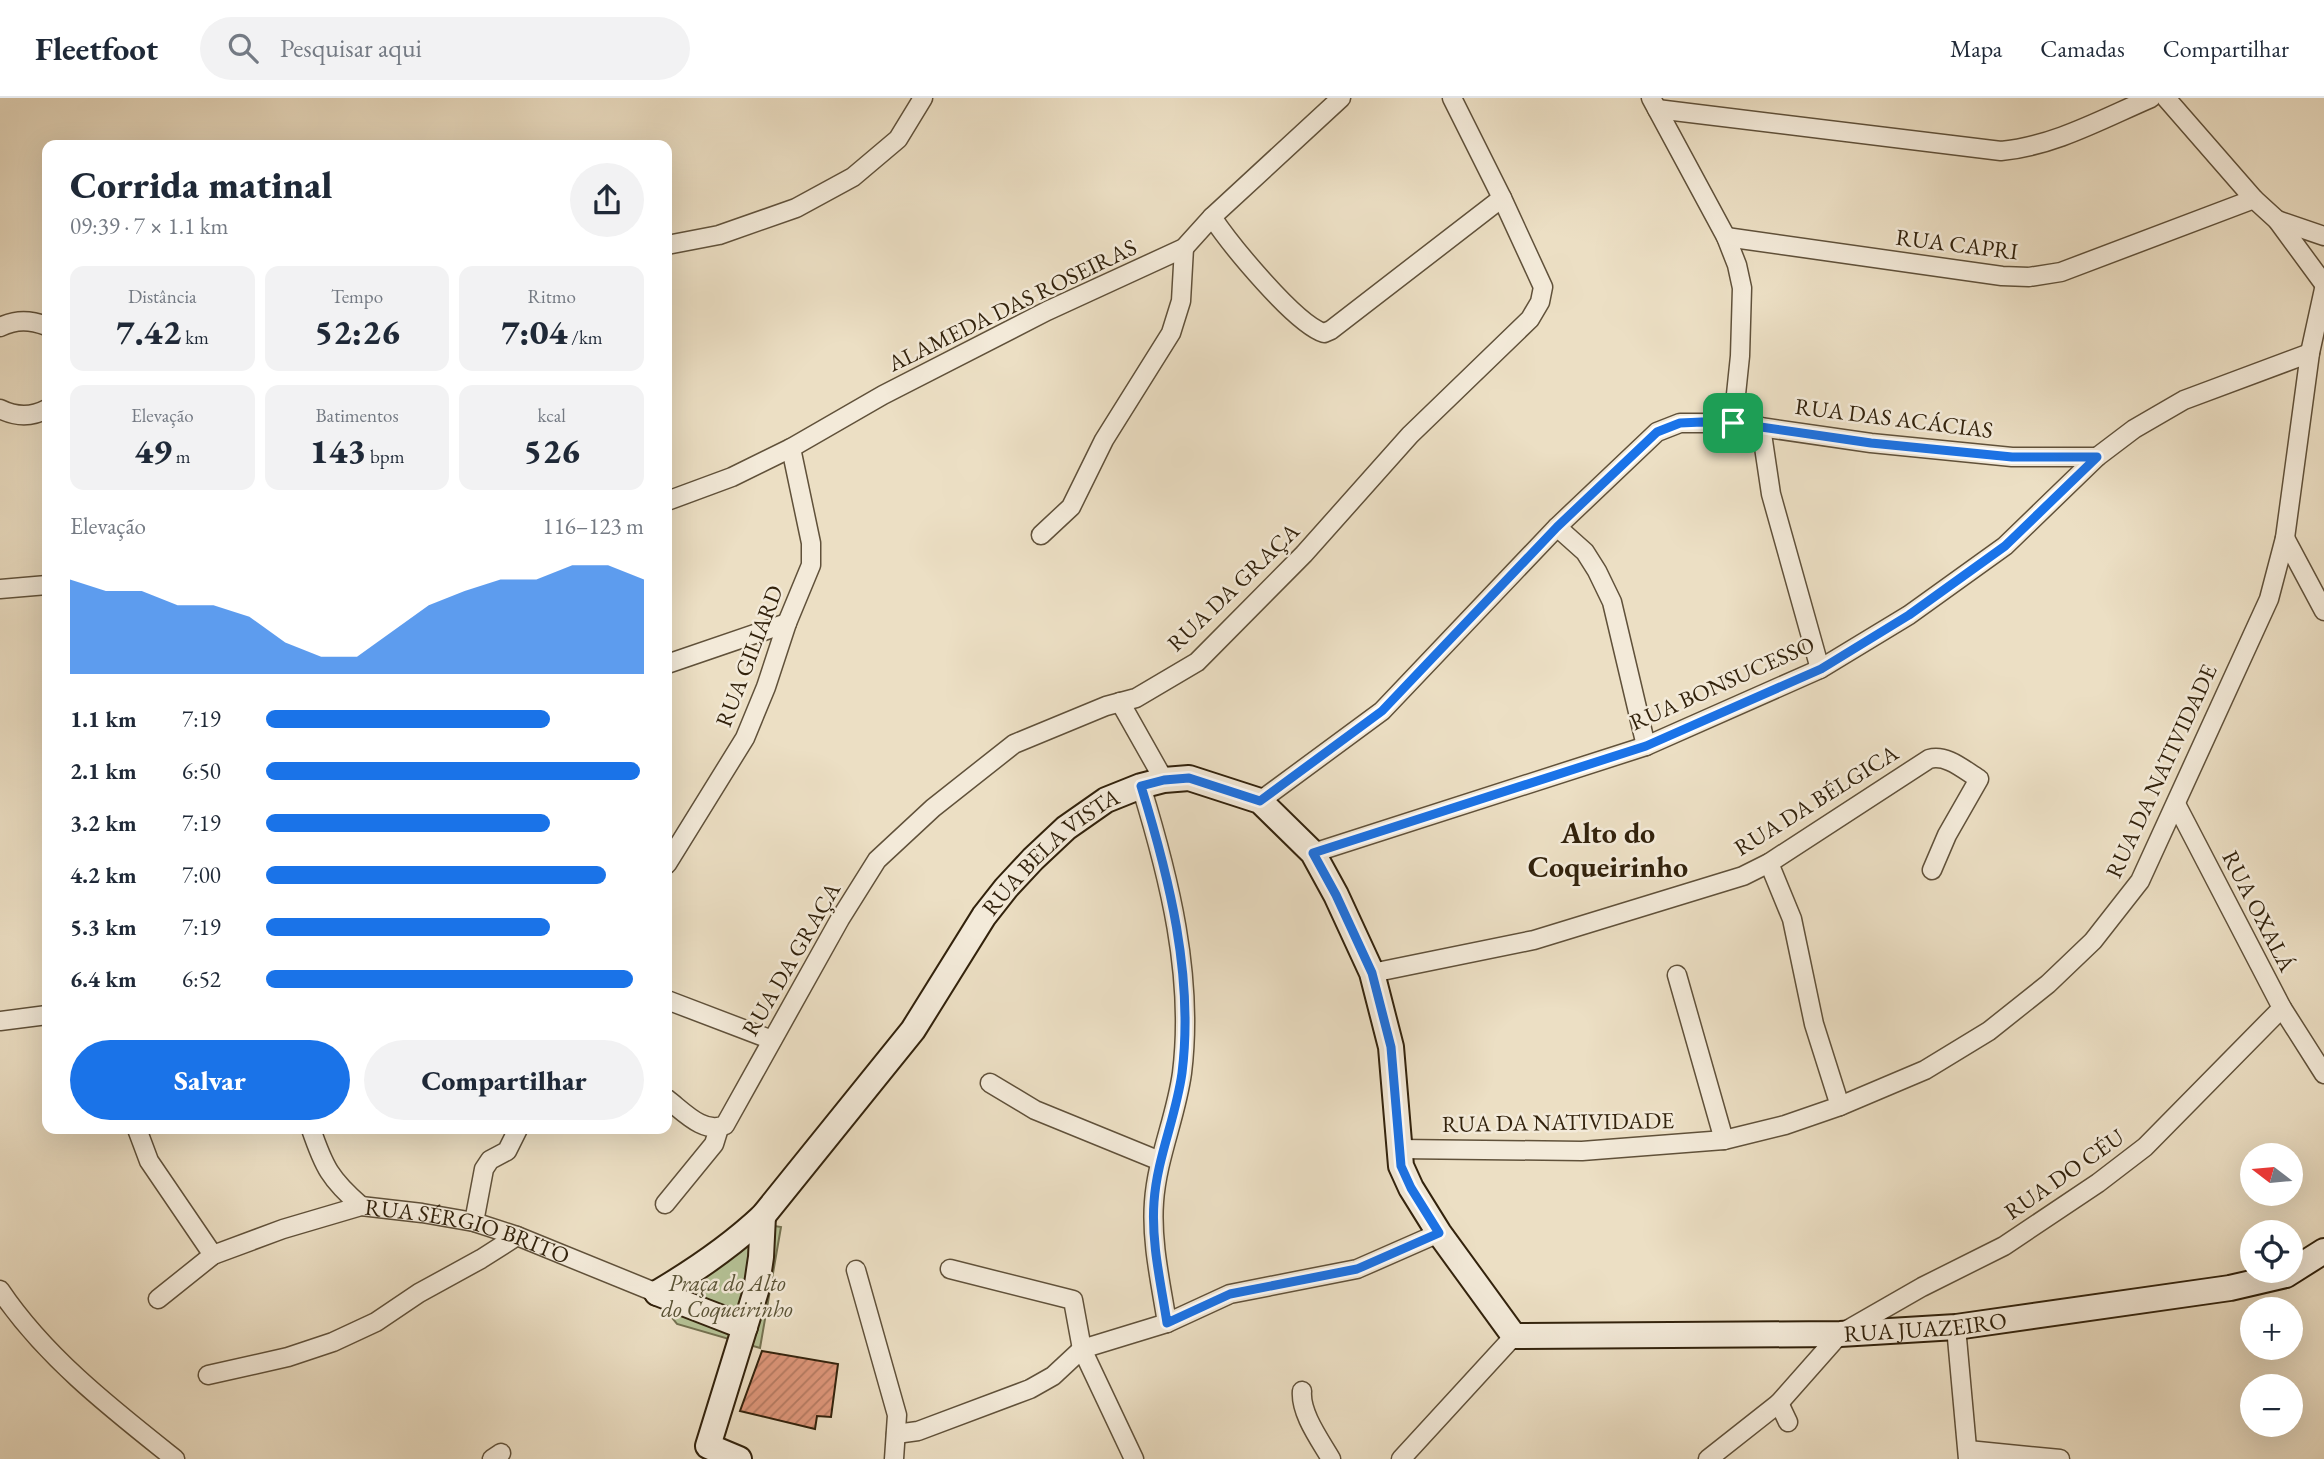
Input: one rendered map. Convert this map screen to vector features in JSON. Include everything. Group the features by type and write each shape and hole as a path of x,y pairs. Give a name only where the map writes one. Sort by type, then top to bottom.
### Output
{"main road":[{"name":"RUA BELA VISTA","path":"657,1293 711,1261 737,1241 762,1216 913,1030 984,916 1006,888 1066,828 1106,800 1152,783 1189,778 1260,801 1313,853 1336,895 1372,973 1391,1047 1401,1166 1411,1188 1439,1233 1514,1336"},
{"path":"739,1459 704,1452 756,1290 761,1257 762,1216"},
{"name":"RUA JUAZEIRO","path":"1514,1336 1840,1334 1956,1327 2230,1288 2286,1275 2324,1251"},
{"name":"RUA SÉRGIO BRITO","path":"657,1293 745,1327"}],"street":[{"path":"672,244 719,235 796,208 853,177 898,139 923,98"},
{"name":"ALAMEDA DAS ROSEIRAS","path":"672,499 732,477 1035,317 1184,248 1212,217 1341,98"},
{"name":"RUA DA GRAÇA","path":"665,1204 714,1144 712,1127 725,1125 840,919 877,860 933,808 1014,744 1136,698 1197,662 1304,554 1410,435 1530,319 1541,302 1543,287 1452,98"},
{"path":"1654,104 2001,151 2026,149 2067,135 2151,98"},
{"path":"2166,98 2254,198 2277,220 2324,286"},
{"path":"1654,104 1726,237 1737,265 1742,288 1740,356 1733,423"},
{"path":"1212,217 1229,243 1306,325 1324,333 1502,198"},
{"name":"RUA CAPRI","path":"1726,237 2002,276 2029,277 2062,272 2254,198"},
{"path":"2277,220 2324,236"},
{"path":"1041,535 1071,507 1104,440 1171,333 1181,301 1184,248"},
{"name":"RUA DA NATIVIDADE","path":"1399,1149 1582,1151 1724,1140 1785,1125 1840,1106 1925,1070 1989,1031 2048,984 2093,941 2140,881 2269,599 2285,538 2310,353 2324,286"},
{"path":"0,327 16,321 42,324"},
{"path":"2097,457 2134,429 2184,400 2310,353"},
{"path":"0,409 24,416 42,412"},
{"name":"RUA DAS ACÁCIAS","path":"1260,801 1382,711 1557,527 1657,432 1680,423 1733,423 1871,443 2012,457 2097,457"},
{"path":"1761,427 1771,494 1821,669"},
{"name":"RUA GILIARD","path":"672,856 745,738 811,565 813,553 790,448"},
{"name":"RUA BONSUCESSO","path":"1313,853 1646,746 1821,669 1909,615 2005,546 2097,457"},
{"path":"1557,527 1585,552 1612,602 1646,746"},
{"path":"2285,538 2324,611"},
{"path":"0,589 42,585"},
{"path":"672,662 787,623"},
{"path":"1120,702 1152,783 1158,841 1176,926 1182,986 1182,1072 1174,1115 1160,1161 1154,1204 1155,1243 1167,1323"},
{"name":"RUA DA BÉLGICA","path":"1372,973 1534,940 1743,876 1769,863 1936,757 1944,758 1979,779 1947,835 1932,870"},
{"name":"RUA OXALÁ","path":"2176,804 2282,1008 2324,1074"},
{"path":"1769,863 1792,919 1814,1024 1840,1106"},
{"path":"1677,975 1724,1140"},
{"path":"672,1002 772,1040"},
{"name":"RUA DO CÉU","path":"1708,1459 1779,1403 1840,1334 1922,1287 2004,1246 2098,1183 2145,1147 2282,1008"},
{"path":"0,1021 42,1016"},
{"path":"990,1083 1035,1110 1160,1161"},
{"path":"672,1102 712,1127"},
{"path":"139,1134 149,1161 213,1255"},
{"path":"313,1134 323,1164 337,1185 361,1206"},
{"path":"474,1222 484,1169 489,1160 507,1151 516,1134"},
{"name":"RUA SÉRGIO BRITO","path":"158,1299 213,1255 271,1233 361,1206 474,1222 517,1236 657,1293"},
{"path":"896,1434 918,1431 1030,1389 1053,1376 1083,1349 1167,1323 1230,1294 1357,1269 1439,1233"},
{"path":"208,1375 288,1357 334,1342 376,1322 419,1293 517,1236"},
{"path":"950,1269 1073,1300 1083,1349 1134,1459"},
{"path":"856,1270 897,1415 894,1459"},
{"path":"0,1290 20,1321 77,1376 175,1459"},
{"path":"1956,1327 1968,1455 2060,1459"},
{"path":"1401,1459 1514,1336"},
{"path":"1302,1391 1301,1400 1331,1459"},
{"path":"1779,1403 1788,1422"}],"green space":[{"name":"Praça do Alto do Coqueirinho","path":"756,1223 781,1227 760,1348 677,1324 660,1303"}],"building":[{"path":"762,1351 838,1364 831,1417 817,1416 815,1429 740,1411"}],"district":[{"name":"Alto do Coqueirinho","path":"1608,849"}],"route":[{"path":"1680,423 1733,423 1871,443 2012,457 2097,457 2005,546 1909,615 1821,669 1646,746 1313,853 1336,895 1372,973 1391,1047 1401,1166 1411,1188 1439,1233 1357,1269 1230,1294 1167,1323 1155,1243 1154,1204 1160,1161 1174,1115 1182,1072 1184,1026 1180,948 1158,841 1141,786 1164,780 1189,778 1260,801 1382,711 1557,527 1657,432 1680,423"}]}
